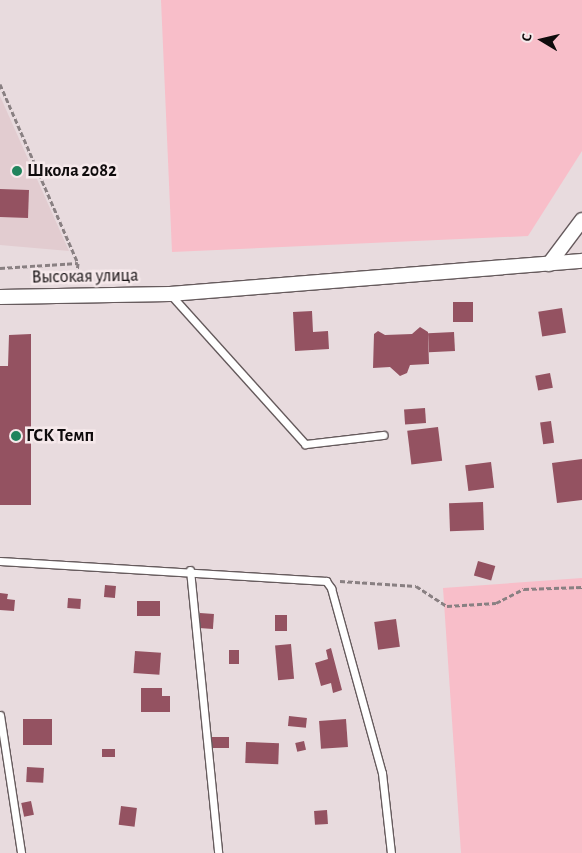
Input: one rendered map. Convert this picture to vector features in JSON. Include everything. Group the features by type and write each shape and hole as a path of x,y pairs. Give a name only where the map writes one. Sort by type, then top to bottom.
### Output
{"street":[{"path":"549,264 582,220"},
{"name":"Высокая улица","path":"0,296 170,294 582,261"}],"lane":[{"path":"170,294 305,444 382,435"},
{"path":"0,561 190,570 326,580 331,588 382,773 391,853"},
{"path":"190,570 218,853"},
{"path":"0,715 21,853"}],"path":[{"path":"0,84 78,263 74,296"},
{"path":"0,268 78,263"},
{"path":"326,580 416,586 447,606 496,603 524,589 582,587"}],"shaded area":[{"path":"161,0 582,0 582,151 528,236 172,252"},
{"name":"Школа 2082","path":"0,96 69,251 0,245"},
{"path":"582,578 582,853 461,853 443,588"}],"building":[{"path":"0,189 29,190 28,218 0,217"},
{"path":"453,302 473,302 473,322 453,322"},
{"path":"562,308 566,333 542,336 538,312"},
{"path":"312,311 313,332 328,331 329,349 295,351 293,312"},
{"path":"420,327 428,332 429,364 410,365 407,373 400,376 390,367 373,368 374,334 378,331 385,335 412,334"},
{"path":"454,332 455,351 429,352 428,333"},
{"name":"ГСК Темп","path":"31,334 31,505 0,505 0,366 8,366 9,335"},
{"path":"550,373 553,388 538,391 535,376"},
{"path":"425,408 426,423 405,424 404,409"},
{"path":"551,421 554,443 543,444 540,423"},
{"path":"438,427 442,461 411,465 407,431"},
{"path":"582,459 582,500 557,503 552,463"},
{"path":"491,462 494,488 468,491 465,465"},
{"path":"483,502 484,530 450,531 449,503"},
{"path":"478,561 495,566 491,580 474,575"},
{"path":"105,585 116,586 115,598 104,597"},
{"path":"0,593 8,594 7,599 15,600 14,611 0,610"},
{"path":"68,598 81,599 80,609 67,608"},
{"path":"137,601 160,601 160,616 137,616"},
{"path":"200,613 214,614 213,629 199,628"},
{"path":"275,615 287,615 287,631 275,631"},
{"path":"396,619 400,647 378,650 374,622"},
{"path":"291,644 294,679 278,680 275,645"},
{"path":"331,648 342,690 333,693 331,683 321,686 315,663 328,659 326,650"},
{"path":"229,650 239,650 239,664 229,664"},
{"path":"135,651 161,653 159,675 133,673"},
{"path":"141,688 162,688 162,696 170,696 170,712 141,712"},
{"path":"289,716 307,718 306,728 288,726"},
{"path":"23,719 52,719 52,745 23,745"},
{"path":"346,719 348,747 321,749 319,721"},
{"path":"212,737 229,737 229,748 212,748"},
{"path":"304,741 306,750 297,752 295,743"},
{"path":"246,742 279,743 278,764 245,763"},
{"path":"102,749 115,749 115,757 102,757"},
{"path":"27,767 44,768 43,783 26,782"},
{"path":"31,801 34,815 24,817 21,803"},
{"path":"121,806 137,808 135,827 119,825"},
{"path":"327,810 328,824 315,825 314,811"}],"place":[{"name":"Школа 2082","path":"17,171"},
{"name":"ГСК Темп","path":"16,436"}]}
